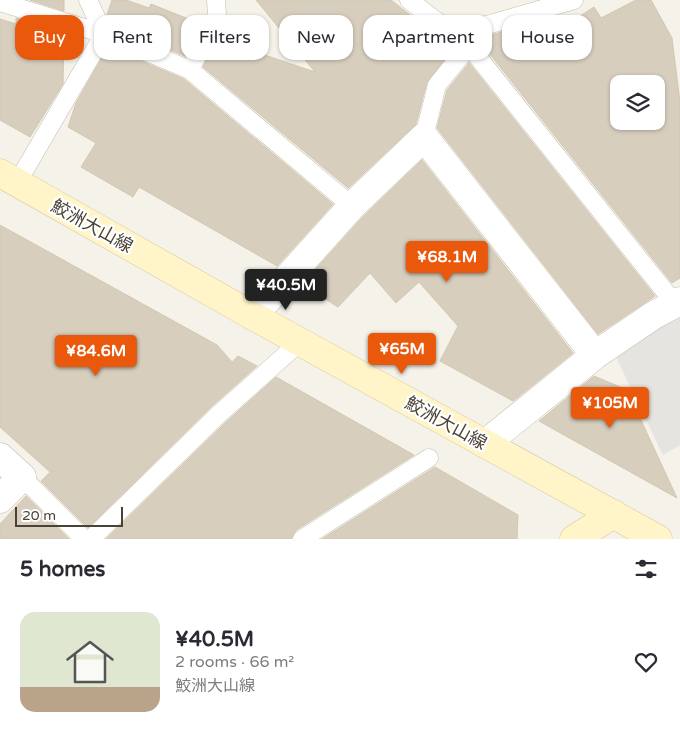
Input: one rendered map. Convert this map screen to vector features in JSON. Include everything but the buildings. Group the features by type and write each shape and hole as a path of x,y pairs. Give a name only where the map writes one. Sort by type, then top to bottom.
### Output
{"main road":[{"name":"鮫洲大山線","path":"8,178 253,316 658,539"},
{"path":"574,539 614,514"}],"street":[{"path":"253,316 352,206 424,137 595,355"},
{"path":"485,444 595,355 654,315 678,303"},
{"path":"0,457 22,477 0,499"}],"lane":[{"path":"88,0 95,15"},
{"path":"190,70 217,15 216,0"},
{"path":"409,0 429,15"},
{"path":"492,23 574,0"},
{"path":"0,2 94,31"},
{"path":"8,178 94,49"},
{"path":"166,60 190,70 352,206"},
{"path":"424,137 436,84 457,60"},
{"path":"480,60 678,303"},
{"path":"91,539 219,414 300,342"},
{"path":"302,539 429,458"},
{"path":"22,477 84,539"}],"shaded area":[{"path":"680,311 680,445 663,455 614,353"}]}
